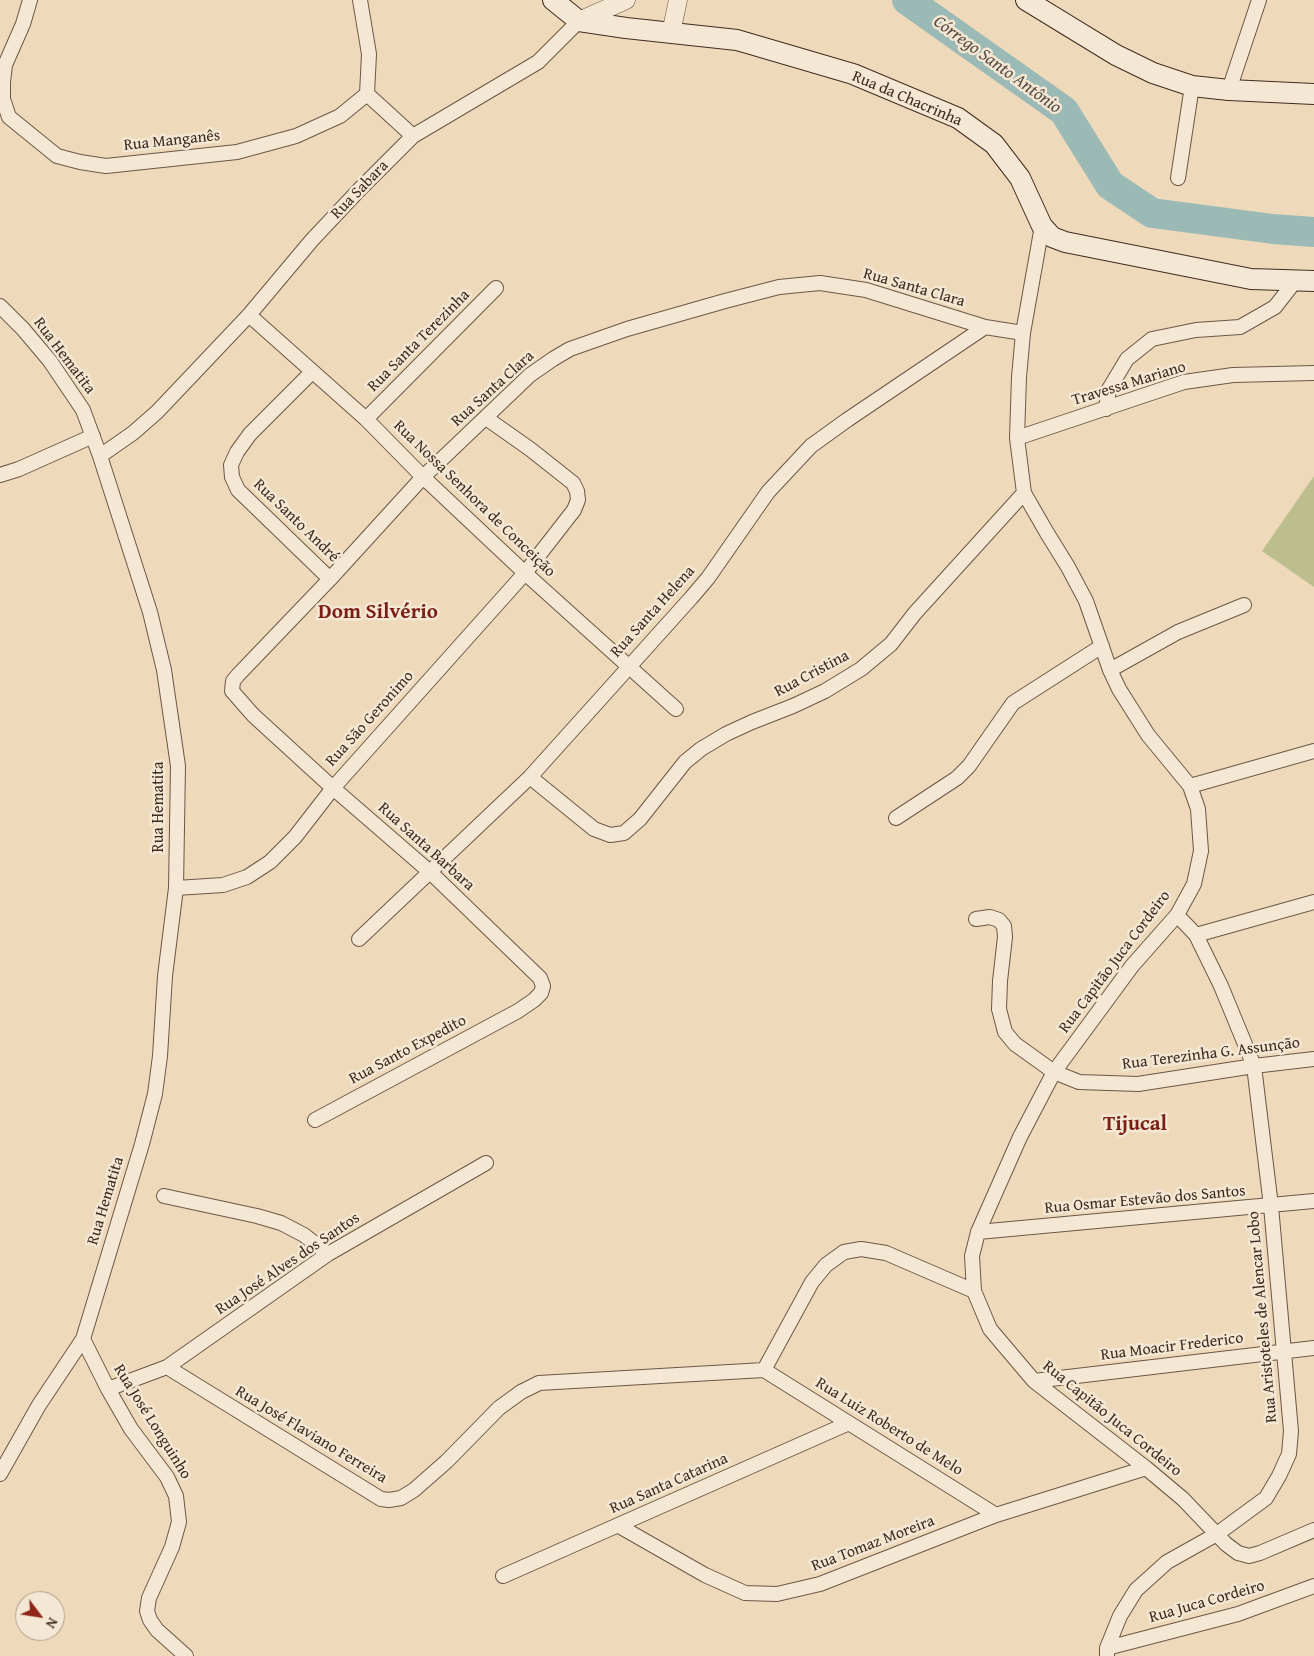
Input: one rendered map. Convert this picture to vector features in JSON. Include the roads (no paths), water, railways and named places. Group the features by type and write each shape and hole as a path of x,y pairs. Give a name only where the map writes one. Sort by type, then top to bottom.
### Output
{"main road":[{"path":"553,0 579,21 671,33"},
{"path":"1026,0 1116,55 1153,74 1192,86 1229,90 1314,94"},
{"name":"Rua da Chacrinha","path":"671,33 737,40 853,74 958,118 994,144 1020,178 1042,226 1052,237 1065,242 1251,279 1305,281"}],"street":[{"name":"Rua Manganês","path":"30,0 24,24 5,66 3,99 9,117 26,133 57,156 106,166 237,152 296,136 340,116 367,94"},
{"path":"360,0 369,54 367,94 414,136"},
{"path":"579,21 626,0"},
{"path":"671,33 678,0"},
{"path":"1229,90 1258,0"},
{"name":"Rua Sabara","path":"100,456 133,433 157,412 248,315 312,240 414,136 538,62 579,21"},
{"path":"1178,178 1192,86"},
{"name":"Rua Capitão Juca Cordeiro","path":"1042,226 1023,333 1019,377 1017,438 1024,493 1086,601 1110,670 1119,689 1148,734 1190,786 1198,809 1201,851 1194,884 1177,915 1132,966 1054,1072 1020,1138 978,1232 972,1256 974,1291 990,1329 1034,1381 1183,1499 1226,1544 1238,1553 1249,1556 1260,1553 1314,1530"},
{"name":"Rua da Chacrinha","path":"1106,409 1110,389 1127,359 1152,339 1196,330 1240,328 1275,307 1305,281"},
{"name":"Rua Santa Clara","path":"253,715 232,691 233,681 423,477 530,376 570,349 627,329 725,301 779,287 820,283 866,290 985,327 1023,333"},
{"name":"Rua Santa Terezinha","path":"366,419 496,288"},
{"name":"Rua Hematita","path":"0,306 23,329 50,361 83,410 100,456 150,612 164,670 178,766 176,888 165,976 160,1056 155,1094 142,1144 83,1339 40,1405 0,1474"},
{"name":"Rua Nossa Senhora de Conceição","path":"248,315 366,419 423,477 525,573 676,709"},
{"name":"Rua Santa Helena","path":"359,939 530,777 702,585 768,492 812,446 847,420 985,327"},
{"name":"Rua Santo André","path":"312,372 250,434 237,452 231,465 232,477 238,490 330,579"},
{"name":"Travessa Mariano","path":"1017,438 1184,382 1233,375 1314,372"},
{"name":"Rua São Geronimo","path":"176,888 222,885 247,877 270,862 295,837 332,788 525,573 574,510 578,500 577,491 573,483 530,449 486,418"},
{"path":"0,475 19,469 92,436"},
{"name":"Rua Cristina","path":"530,777 594,829 610,835 624,832 640,819 685,762 702,750 726,734 825,691 861,669 890,644 915,613 1024,493"},
{"path":"1110,670 1178,632 1244,605"},
{"path":"896,818 957,778 969,766 1013,703 1102,646"},
{"name":"Rua Santa Barbara","path":"253,715 332,788 430,872 540,978 543,986 541,993 518,1011"},
{"path":"1190,786 1314,751"},
{"path":"1196,935 1314,902"},
{"name":"Rua Aristoteles de Alencar Lobo","path":"1107,1652 1120,1616 1136,1590 1167,1562 1217,1534 1266,1498 1289,1454 1291,1431 1271,1206 1254,1066 1221,986 1196,935 1177,915"},
{"name":"Rua Terezinha G. Assunção","path":"976,919 990,917 999,920 1004,926 999,1009 1005,1032 1015,1044 1054,1072 1079,1082 1138,1084 1254,1066 1314,1059"},
{"name":"Rua Santo Expedito","path":"315,1120 518,1011"},
{"name":"Rua José Alves dos Santos","path":"108,1389 166,1367 328,1254 486,1163"},
{"path":"164,1196 281,1223 304,1235 328,1254"},
{"name":"Rua Osmar Estevão dos Santos","path":"978,1232 1314,1201"},
{"path":"764,1370 812,1282 826,1265 844,1252 861,1249 886,1253 974,1291"},
{"name":"Rua José Longuinho","path":"83,1339 131,1429 167,1477 176,1496 178,1522 172,1547 149,1598 147,1610 150,1620 157,1630 186,1656"},
{"name":"Rua Moacir Frederico","path":"1034,1381 1314,1348"},
{"name":"Rua José Flaviano Ferreira","path":"166,1367 381,1499 389,1500 402,1498 414,1490 447,1461 499,1408 521,1392 539,1383 764,1370"},
{"name":"Rua Luiz Roberto de Melo","path":"764,1370 996,1515"},
{"name":"Rua Santa Catarina","path":"503,1576 849,1423"},
{"name":"Rua Tomaz Moreira","path":"619,1526 705,1575 745,1593 777,1594 820,1584 996,1515 1146,1468"},
{"name":"Rua Juca Cordeiro","path":"1107,1652 1238,1614 1314,1586"}],"waterway":[{"name":"Córrego Santo Antônio","path":"907,0 1064,111 1110,185 1152,213 1273,229 1314,232"}],"district":[{"name":"Dom Silvério","path":"378,613"},
{"name":"Tijucal","path":"1135,1125"}]}
